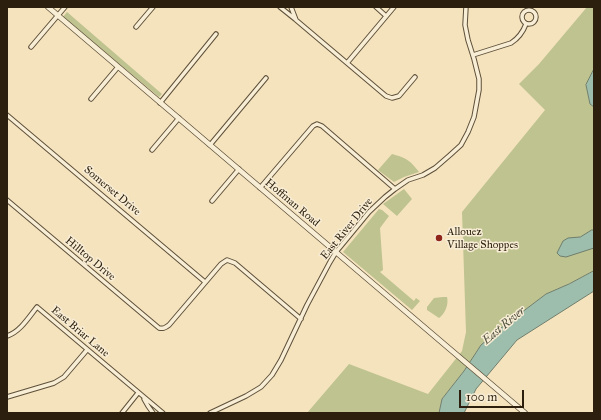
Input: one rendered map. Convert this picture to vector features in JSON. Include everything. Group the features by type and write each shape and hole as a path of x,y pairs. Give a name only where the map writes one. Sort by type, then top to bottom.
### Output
{"street":[{"name":"Hoffman Road","path":"48,7 525,413"},
{"path":"31,47 64,7"},
{"path":"136,27 153,7"},
{"path":"280,7 386,96 392,98 399,96 415,77"},
{"path":"291,7 296,20"},
{"path":"376,7 386,16"},
{"path":"347,63 394,7"},
{"name":"East River Drive","path":"210,413 246,396 261,387 272,375 330,262 336,252 369,212 385,197 408,180 423,175 435,168 461,145 474,118 479,90 479,78 465,24 466,7"},
{"path":"473,55 511,43 520,36 526,24"},
{"path":"160,102 216,34"},
{"path":"91,99 118,67"},
{"path":"210,145 266,78"},
{"name":"Somerset Drive","path":"7,115 205,282"},
{"path":"152,150 179,118"},
{"path":"260,188 312,126 317,124 322,126 395,189"},
{"path":"212,201 239,169"},
{"name":"Hilltop Drive","path":"7,200 156,326 162,329 169,325 205,282"},
{"path":"205,282 221,264 227,260 235,263 301,319"},
{"name":"East Briar Lane","path":"7,336 16,332 37,307 163,413"},
{"path":"7,397 59,381 87,350"},
{"path":"122,413 138,393"},
{"name":"East Briar Lane","path":"144,398 153,413"}],"green space":[{"path":"587,7 594,7 594,69 586,85 590,104 594,107 594,271 546,294 481,345 464,371 442,399 439,413 307,413 349,364 428,394 462,351 466,332 462,212 545,110 519,84 539,64"},
{"path":"67,12 162,94 159,97 63,17"},
{"path":"392,154 407,160 419,172 394,182 378,170"},
{"path":"404,189 412,199 397,216 383,204"},
{"path":"379,209 389,216 380,228 383,270 380,272 414,301 416,298 420,301 412,310 343,252"},
{"path":"447,297 447,306 439,318 427,310 427,307 434,298"}],"water":[{"path":"594,69 594,107 590,104 586,85"},
{"path":"594,230 594,248 566,257 560,256 557,253 563,241 568,238 580,237"},
{"name":"East River","path":"594,271 594,291 517,340 476,389 464,413 439,413 442,399 464,371 481,345 546,294"}],"place":[{"name":"Allouez Village Shoppes","path":"439,238"}]}
